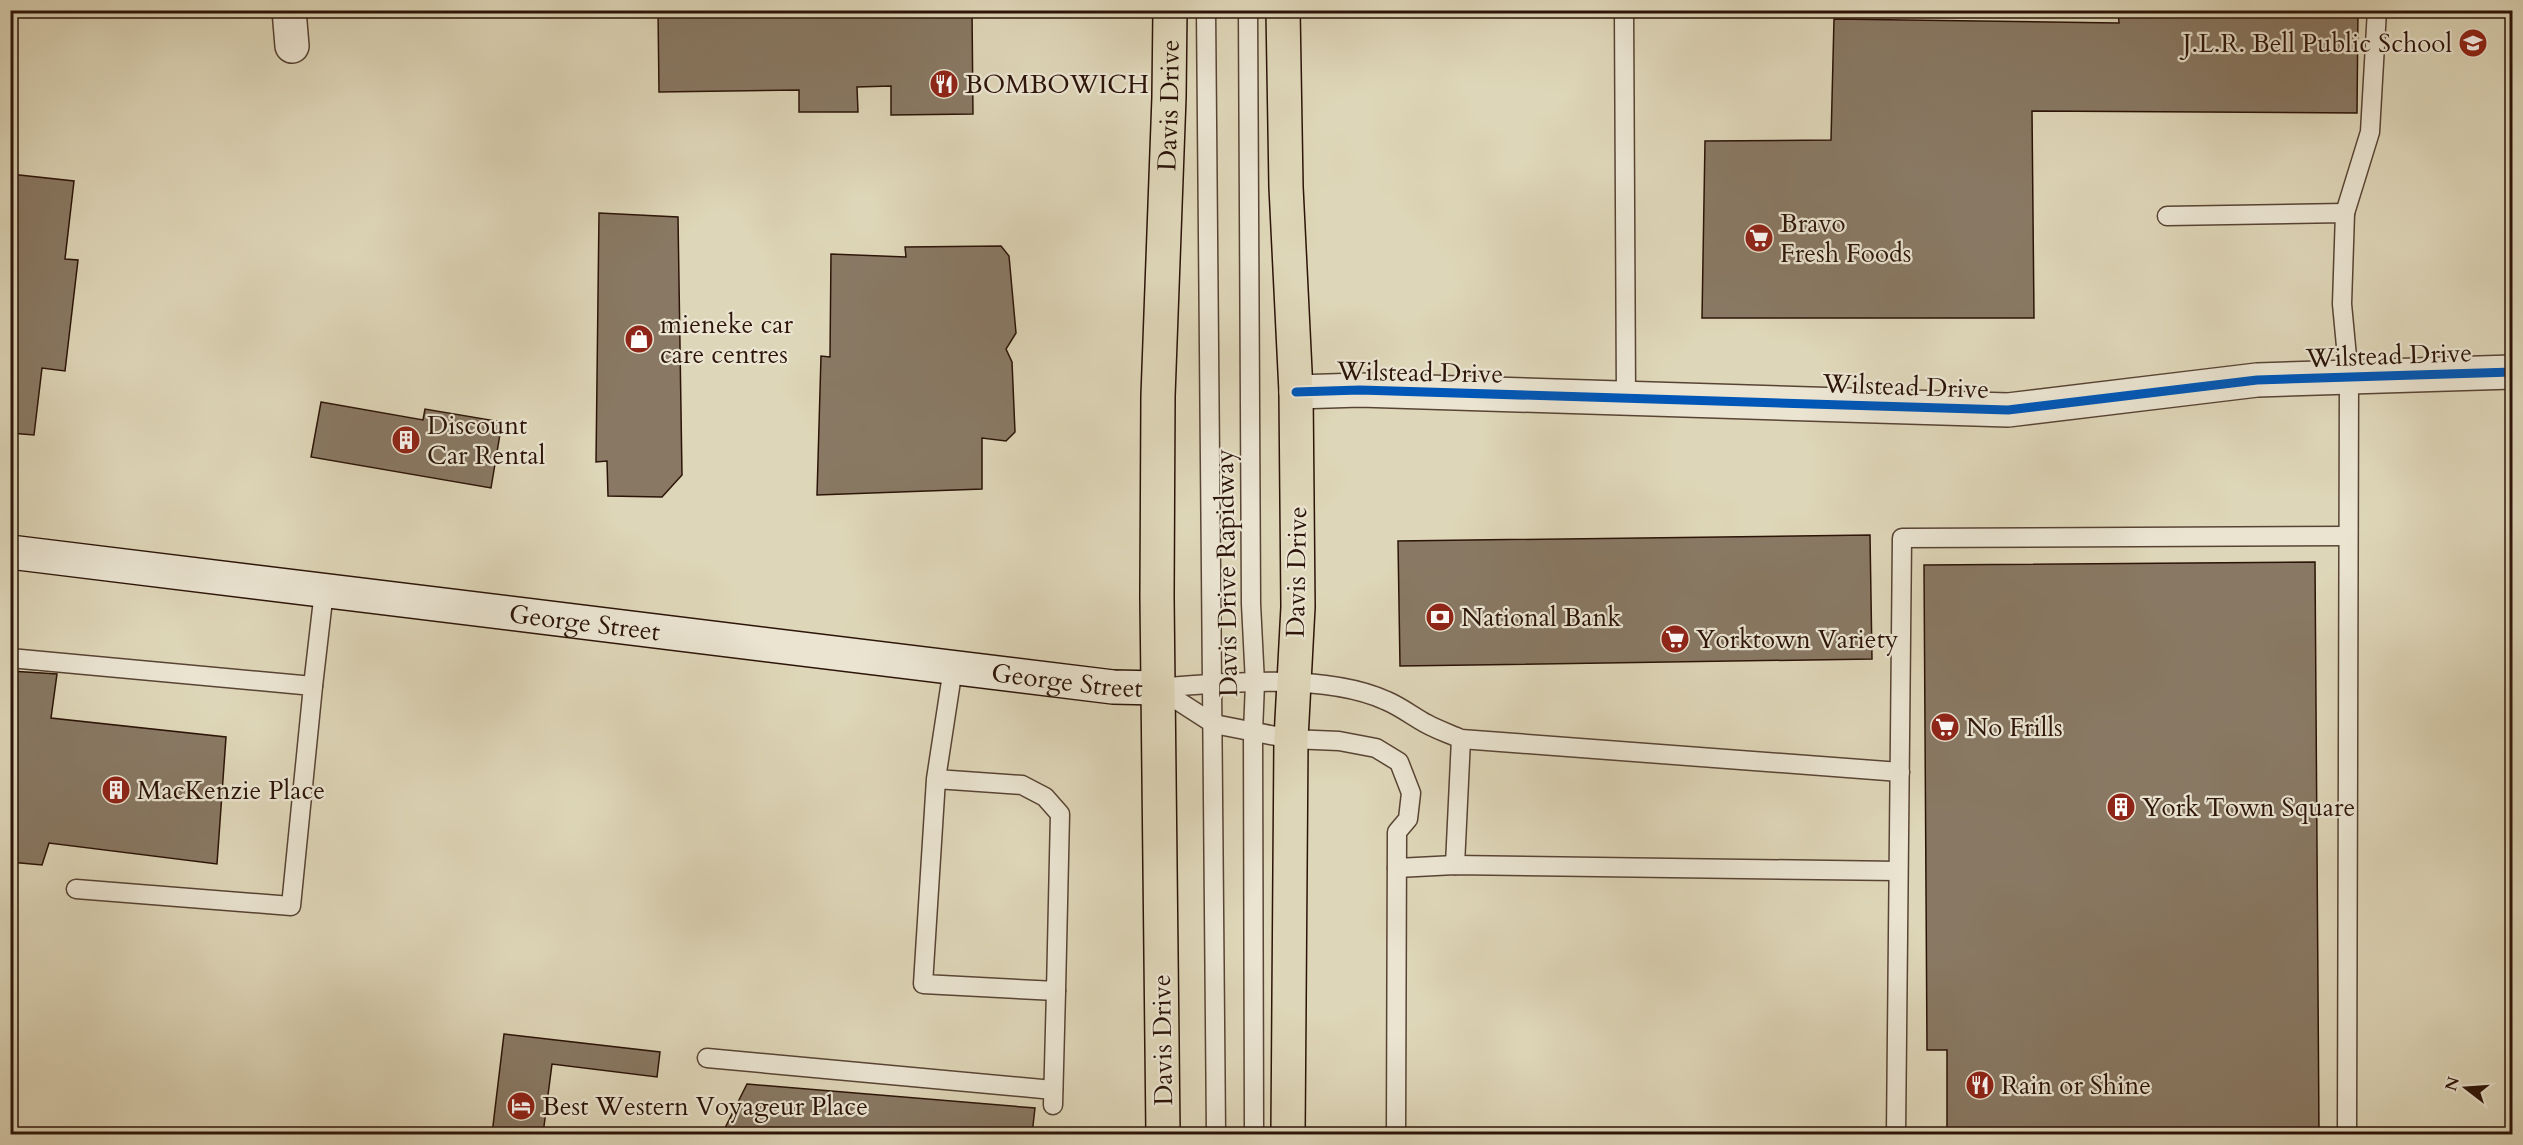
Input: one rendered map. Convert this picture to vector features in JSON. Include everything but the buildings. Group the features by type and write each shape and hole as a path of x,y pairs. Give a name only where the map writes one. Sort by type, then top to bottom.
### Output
{"main road":[{"name":"Davis Drive","path":"1163,1134 1158,688 1158,396 1170,10"},
{"name":"Davis Drive","path":"1283,10 1286,186 1296,392 1298,607 1291,739 1288,1134"}],"street":[{"path":"289,10 292,46"},
{"name":"Wilstead Drive","path":"1296,392 1360,390 2008,410 2257,380 2512,372"},
{"name":"George Street","path":"10,552 1113,687 1158,688"}],"lane":[{"name":"Davis Drive Rapidway","path":"1206,10 1216,1134"},
{"name":"Davis Drive Rapidway","path":"1248,10 1251,604 1256,683 1253,732 1254,1134"},
{"path":"1624,10 1626,398"},
{"path":"2347,1134 2349,378 2342,304 2345,213 2370,132 2377,10"},
{"path":"2167,216 2345,213"},
{"path":"1896,1134 1902,538 2348,536"},
{"path":"76,889 291,906 324,591"},
{"path":"10,658 313,686"},
{"path":"953,668 936,779 922,984 1056,991"},
{"path":"1158,688 1212,683 1293,683 1341,688 1387,700 1431,726 1461,739 1900,772"},
{"path":"1158,688 1214,724 1291,739 1339,741 1376,748 1399,762 1411,793 1408,819 1397,832 1396,1134"},
{"path":"1455,866 1461,739"},
{"path":"707,1058 1053,1098 1060,814 1045,797 1022,785 936,779"},
{"path":"1397,868 1455,866 1899,871"}],"cycle path":[{"path":"1296,392 1360,390 2008,410 2257,380 2512,372"}],"place":[{"name":"J.L.R. Bell Public School","path":"2473,43"},
{"name":"BOMBOWICH","path":"944,84"},
{"name":"Bravo Fresh Foods","path":"1759,238"},
{"name":"mieneke car care centres","path":"639,339"},
{"name":"Discount Car Rental","path":"406,440"},
{"name":"National Bank","path":"1440,617"},
{"name":"Yorktown Variety","path":"1675,639"},
{"name":"No Frills","path":"1945,727"},
{"name":"MacKenzie Place","path":"116,790"},
{"name":"York Town Square","path":"2121,807"},
{"name":"Rain or Shine","path":"1980,1085"},
{"name":"Best Western Voyageur Place","path":"521,1106"}]}
